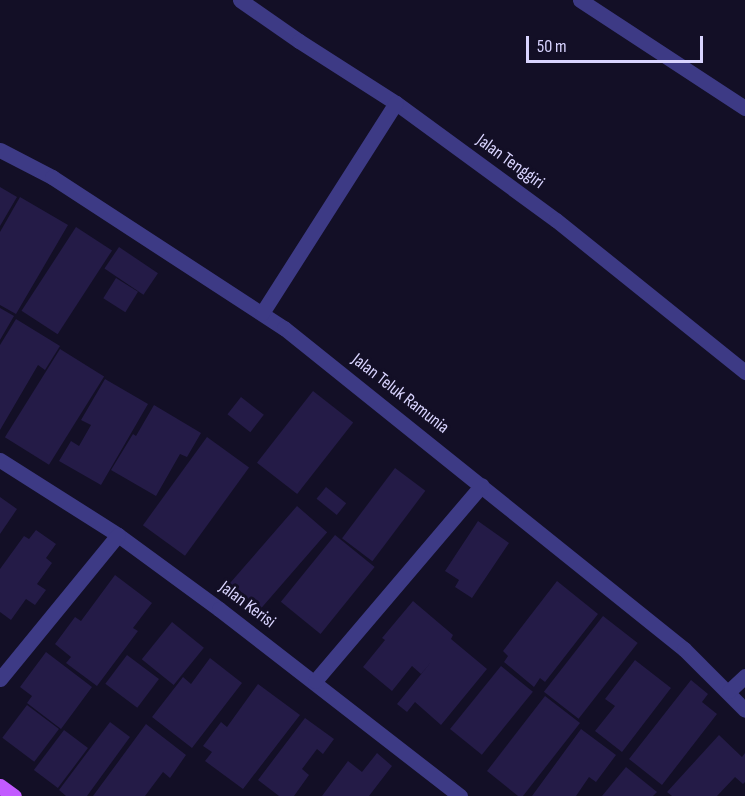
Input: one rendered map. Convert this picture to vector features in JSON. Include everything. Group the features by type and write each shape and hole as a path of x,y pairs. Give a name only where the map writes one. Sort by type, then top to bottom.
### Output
{"main road":[{"path":"0,786 15,796"}],"street":[{"name":"Jalan Tenggiri","path":"240,0 298,41 396,103 556,220 745,372"},
{"path":"580,0 745,108"},
{"path":"262,313 396,103"},
{"name":"Jalan Teluk Ramunia","path":"0,150 52,177 284,327 684,649 729,691 745,710"},
{"name":"Jalan Kerisi","path":"0,460 117,536 315,681 460,796"},
{"path":"315,681 482,485"},
{"path":"0,679 117,536"},
{"path":"729,691 745,676"}],"building":[{"path":"0,187 17,197 0,226"},
{"path":"20,197 68,225 16,314 0,305 0,232"},
{"path":"76,227 112,250 58,334 22,311"},
{"path":"119,247 158,273 143,295 104,269"},
{"path":"116,278 138,292 125,312 103,298"},
{"path":"0,308 14,316 0,340"},
{"path":"16,319 60,346 45,370 38,365 0,430 0,345"},
{"path":"60,349 104,377 49,465 5,437"},
{"path":"105,379 148,404 101,485 59,461 71,441 79,446 91,425 81,420"},
{"path":"313,391 353,422 297,494 257,463"},
{"path":"241,397 264,415 250,432 227,414"},
{"path":"154,405 201,433 187,457 180,454 156,496 111,470 133,434 136,436"},
{"path":"207,437 249,468 185,556 143,525"},
{"path":"395,468 425,491 372,561 342,538"},
{"path":"326,487 346,503 337,515 317,499"},
{"path":"0,497 17,509 0,534"},
{"path":"297,506 327,532 260,609 230,583"},
{"path":"478,521 509,543 472,598 455,587 459,580 445,571"},
{"path":"36,530 56,544 46,558 52,563 37,584 46,590 35,605 26,599 11,620 0,612 0,569 24,536 29,539"},
{"path":"335,535 375,567 321,634 281,602"},
{"path":"115,575 152,603 133,628 138,631 97,686 66,663 71,657 55,644 75,617 81,621"},
{"path":"557,581 598,614 545,682 540,678 534,687 504,662 508,656 503,651"},
{"path":"413,601 453,635 451,639 487,669 441,725 415,702 407,712 397,704 431,662 421,674 412,666 392,691 363,667 385,640 382,638"},
{"path":"603,616 638,643 579,719 544,692"},
{"path":"172,622 204,648 174,685 142,659"},
{"path":"46,652 92,687 61,729 27,703 32,696 20,687"},
{"path":"127,655 159,679 137,708 105,684"},
{"path":"210,658 242,683 192,748 152,717 183,677 191,684"},
{"path":"635,660 671,688 622,752 595,731 615,706 605,699"},
{"path":"501,666 533,692 482,755 450,729"},
{"path":"691,680 708,694 702,702 717,714 662,785 629,759"},
{"path":"258,684 300,715 243,789 205,761 212,752 203,746 221,722 227,727"},
{"path":"545,696 580,723 523,796 518,796 487,771"},
{"path":"27,705 59,729 34,762 2,738"},
{"path":"305,718 334,739 323,754 317,749 302,769 309,775 294,796 279,796 258,780"},
{"path":"110,722 130,737 87,796 66,796 59,790"},
{"path":"146,724 186,755 170,778 163,772 145,796 93,796"},
{"path":"581,729 616,755 596,782 589,777 576,796 532,796"},
{"path":"64,730 88,748 58,788 34,770"},
{"path":"719,735 742,757 745,753 745,782 743,784 735,777 717,796 672,796 667,792"},
{"path":"377,753 392,766 369,796 322,796 348,761 362,772"},
{"path":"626,767 657,792 653,796 602,796"}]}
